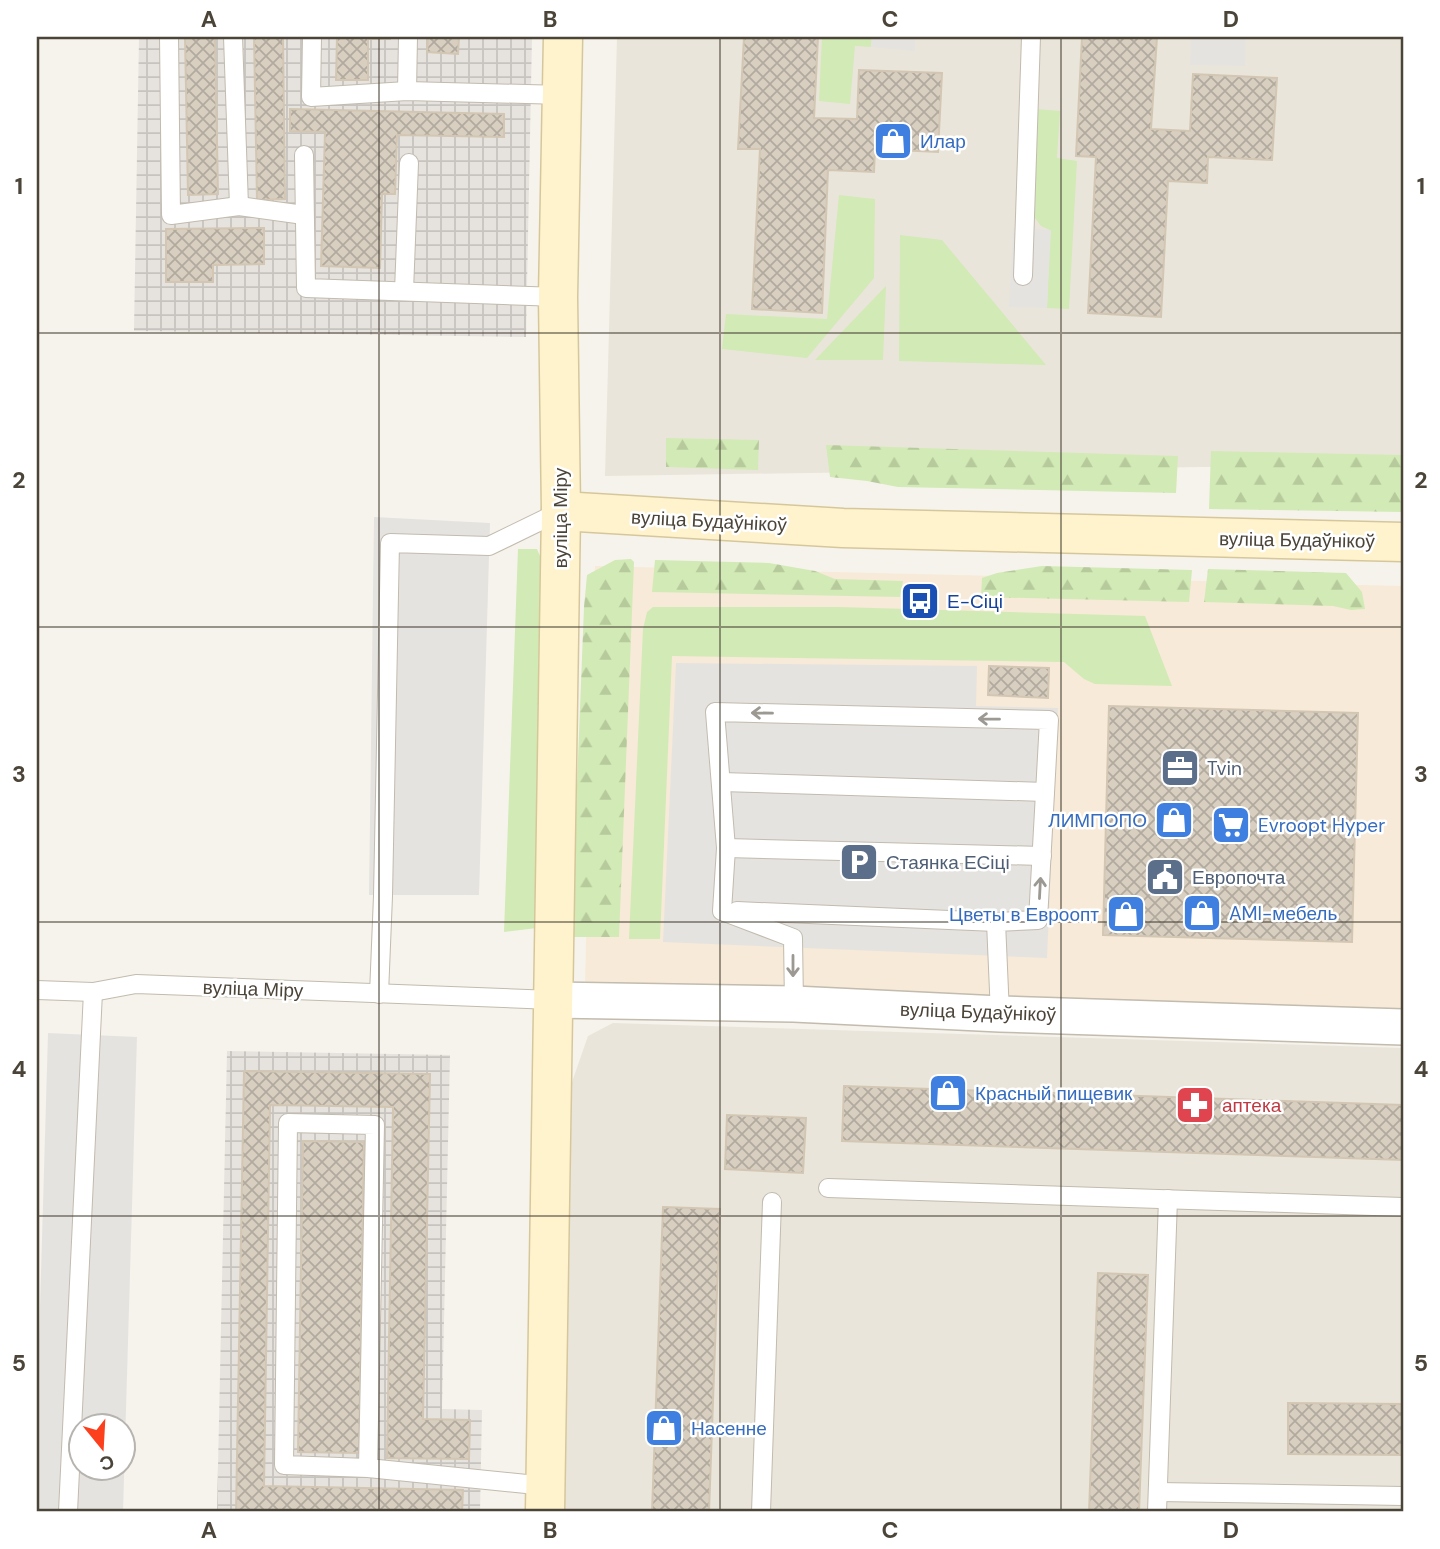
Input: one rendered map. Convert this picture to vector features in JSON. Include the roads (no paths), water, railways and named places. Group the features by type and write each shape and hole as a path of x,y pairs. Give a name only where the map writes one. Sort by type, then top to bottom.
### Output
{"main road":[{"name":"вуліца Міру","path":"546,1499 561,511 558,297 563,37"},
{"name":"вуліца Будаўнікоў","path":"561,511 655,519 843,528 1403,542"}],"street":[{"name":"вуліца Будаўнікоў","path":"553,1000 794,1004 1000,1014 1403,1027"}],"lane":[{"path":"169,37 171,215 239,206 304,215"},
{"path":"233,37 239,206"},
{"path":"312,37 311,97 407,90 563,94"},
{"path":"407,90 408,37"},
{"path":"1023,276 1031,37"},
{"path":"304,155 306,288 558,297"},
{"path":"404,291 409,163"},
{"path":"379,994 390,543 489,546 561,511"},
{"path":"715,712 1049,720 1038,920 996,922 722,911 726,848 715,712"},
{"path":"720,782 1045,792"},
{"path":"726,848 1042,856"},
{"path":"722,911 793,938 794,1004"},
{"path":"996,922 1000,1014"},
{"name":"вуліца Міру","path":"37,990 93,992 136,984 553,1000"},
{"path":"68,1512 93,992"},
{"path":"368,1468 375,1125 288,1122 284,1465 368,1468 546,1499"},
{"path":"828,1188 1403,1207"},
{"path":"1157,1512 1168,1199"},
{"path":"761,1512 772,1202"},
{"path":"1158,1492 1403,1496"}],"place":[{"name":"Илар","path":"893,141"},
{"name":"Е-Сіці","path":"920,601"},
{"name":"Tvin","path":"1180,768"},
{"name":"ЛИМПОПО","path":"1174,820"},
{"name":"Evroopt Hyper","path":"1231,825"},
{"name":"Стаянка ЕСіці","path":"859,862"},
{"name":"Европочта","path":"1165,877"},
{"name":"AMI-мебель","path":"1202,913"},
{"name":"Цветы в Евроопт","path":"1126,914"},
{"name":"Красный пищевик","path":"948,1093"},
{"name":"аптека","path":"1195,1105"},
{"name":"Насенне","path":"664,1428"}]}
